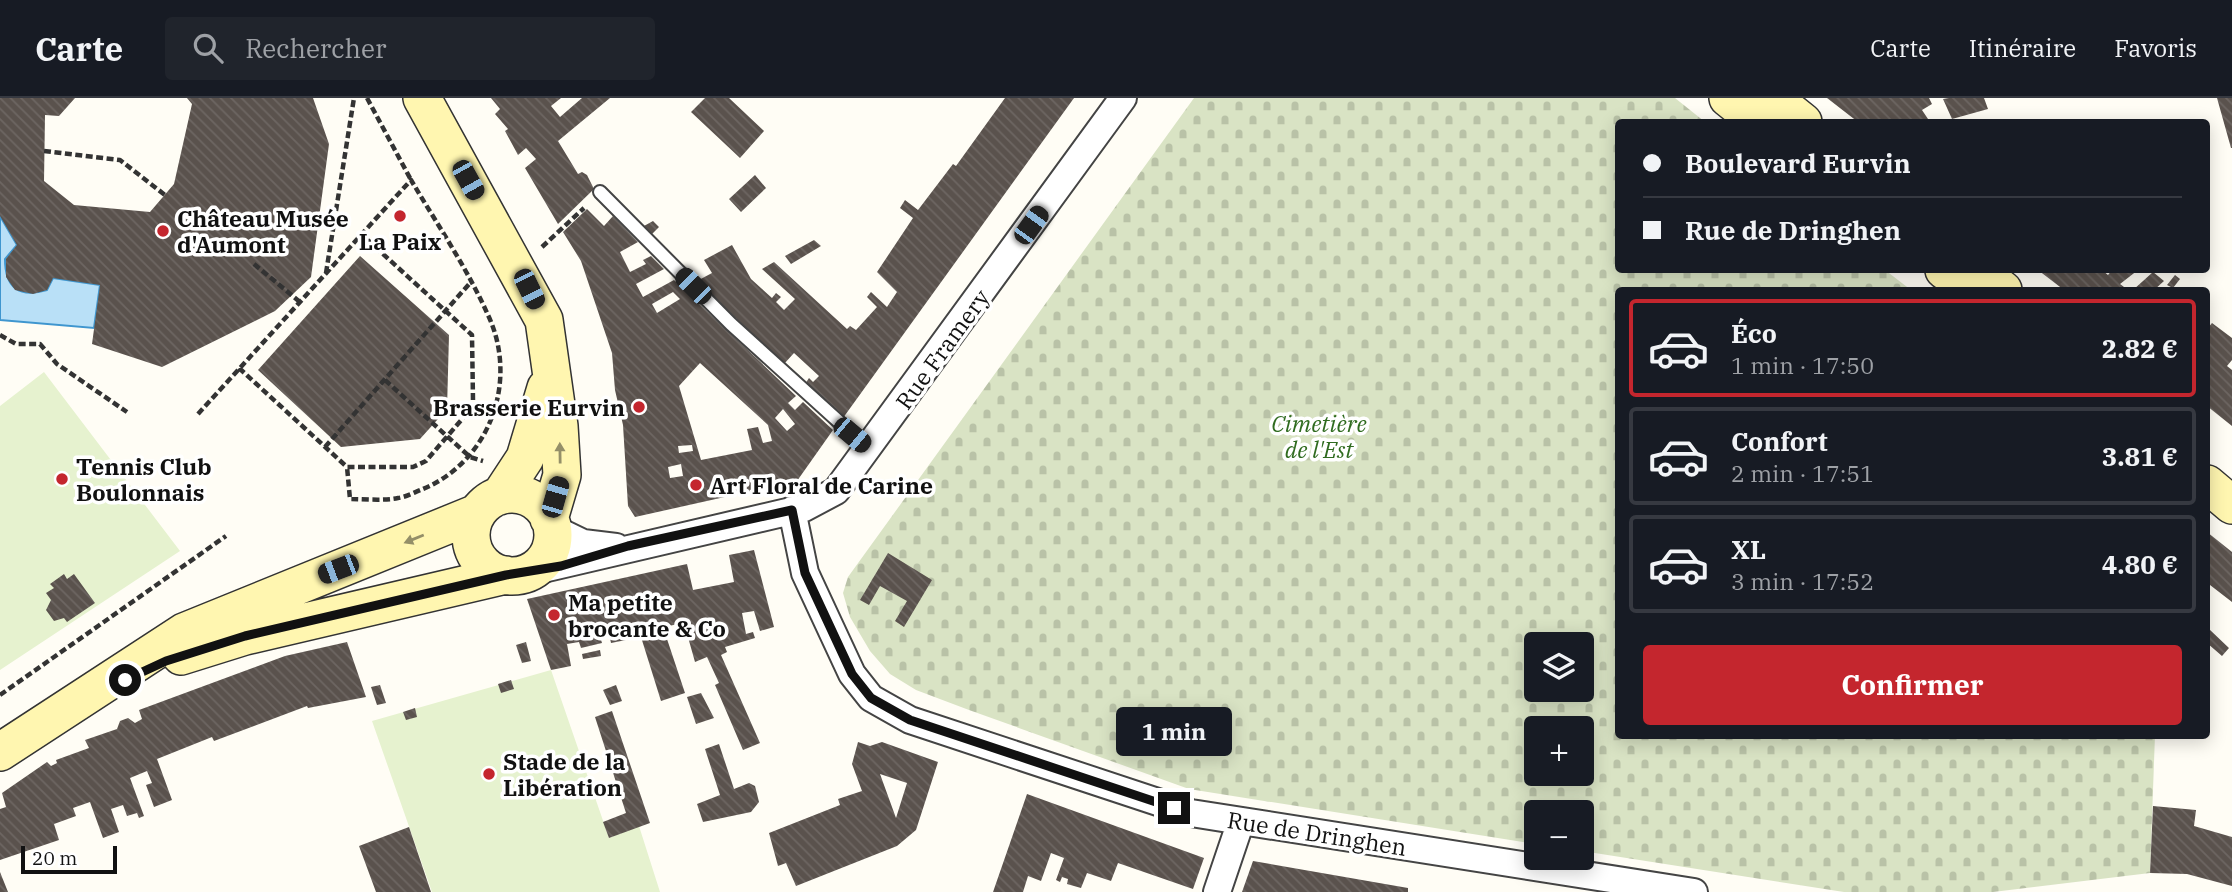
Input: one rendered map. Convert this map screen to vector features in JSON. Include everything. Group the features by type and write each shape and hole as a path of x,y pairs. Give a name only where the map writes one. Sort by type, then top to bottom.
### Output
{"main road":[{"path":"57,714 148,669 218,643 516,574 540,564 547,555 550,524 562,475 559,426 544,320 422,98"},
{"path":"1728,98 1754,119"},
{"path":"1773,98 1799,119"},
{"path":"1948,273 1967,287"},
{"path":"1981,273 1999,287"},
{"path":"516,574 490,569 474,552 471,535 488,504 526,458 551,366"},
{"path":"2210,459 2232,477"},
{"path":"2210,487 2232,505"},
{"path":"0,752 184,632 488,504 526,497 540,506 550,524"}],"street":[{"name":"Rue Framery","path":"516,574 814,505 836,491 1123,98"},
{"name":"Rue de Dringhen","path":"792,510 809,584 852,674 879,705 910,720 1191,813 1694,892"},
{"name":"Rue Framery","path":"550,524 583,543 628,546"},
{"path":"1217,892 1241,821"}],"lane":[{"path":"600,192 731,324 869,449"}],"path":[{"path":"326,274 354,98"},
{"path":"347,467 350,499 399,498 443,481 481,444 495,412 500,377 499,349 489,316 367,98"},
{"path":"44,151 120,160 165,195"},
{"path":"198,414 411,180"},
{"path":"559,231 600,192"},
{"path":"240,368 347,467 413,467 426,461 469,411 472,400 472,335 361,234"},
{"path":"254,264 300,302"},
{"path":"325,447 470,284"},
{"path":"0,335 16,344 40,344 57,364 127,412"},
{"path":"385,380 470,457"},
{"path":"0,695 226,536"}],"green space":[{"name":"Cimetière de l'Est","path":"1194,98 1675,98 1701,119 1615,119 1615,273 1889,273 1907,287 1615,287 1615,739 2155,739 2150,873 1993,892 1844,892 1594,853 1594,800 1524,800 1524,842 1189,789 916,690 890,674 870,651 850,617 843,593 848,577"},
{"name":"Tennis Club Boulonnais","path":"44,372 180,551 0,670 0,406"},
{"name":"Stade de la Libération","path":"551,670 609,838 639,826 660,892 432,892 372,721"}],"water":[{"path":"0,216 17,245 5,259 11,284 29,293 47,290 53,278 100,285 94,328 0,320"}],"building":[{"name":"Château Musée d'Aumont","path":"0,98 75,98 59,116 45,115 44,181 74,205 150,212 174,184 192,104 187,98 313,98 329,144 311,277 275,311 162,367 92,344 100,285 53,278 47,290 33,294 15,290 6,277 6,259 17,245 0,216"},
{"path":"491,98 561,98 551,106 560,117 582,98 610,98 558,141 578,174 582,172 587,175 594,189 558,224 525,168 536,159 526,148 518,155 505,131 508,129 495,114 500,109"},
{"path":"705,98 729,98 764,131 740,158 691,112"},
{"path":"1005,98 1074,98 843,418 805,384 809,378 813,382 819,376 794,353 784,364 697,281 712,273 704,260 732,245 751,279 772,298 776,293 781,297 776,302 784,310 795,299 762,269 774,262 847,329 850,326 856,330 877,307 867,297 871,292 887,307 897,292 877,272 913,218 900,208 905,200 918,210 953,164 956,166"},
{"path":"1827,98 1929,98 1932,104 1922,110 1928,119 1854,119"},
{"path":"1984,98 1988,109 1952,119 1943,99"},
{"path":"2217,98 2232,98 2232,148 2231,148"},
{"path":"755,175 766,188 741,212 729,199"},
{"path":"587,209 604,226 613,216 638,242 620,252 630,272 646,264 643,260 651,256 664,269 636,284 643,297 674,280 796,396 788,403 795,410 803,402 833,430 797,481 635,517 628,506 623,425 615,390 612,353 581,261 563,232","holes":["673,292 680,299 657,313 652,304","700,363 768,425 772,441 763,443 758,427 747,429 752,450 701,460 679,386","783,409 795,424 787,431 775,418","692,445 693,451 679,453 678,446","681,464 683,476 670,478 668,467"]},
{"path":"653,221 659,227 652,234 644,226"},
{"path":"814,240 821,246 791,264 785,256"},
{"path":"360,256 449,335 447,409 420,439 341,447 258,370"},
{"path":"2042,273 2134,273 2120,284 2124,287 2060,287"},
{"path":"2152,273 2164,281 2157,287 2136,287"},
{"path":"2175,275 2180,279 2174,287 2167,285"},
{"path":"2212,323 2232,338 2232,360 2227,366 2232,370 2232,426 2210,408"},
{"path":"2210,534 2232,552 2232,602 2210,585"},
{"path":"754,550 774,627 760,631 754,611 742,613 746,634 753,632 755,638 725,647 727,652 721,655 760,743 743,750 715,685 719,683 707,657 695,662 684,623 663,627 685,693 661,701 641,637 611,643 608,628 598,630 602,643 581,648 579,642 567,644 571,666 551,670 527,599 687,564 693,590 734,582 729,555"},
{"path":"888,553 932,580 904,627 895,621 907,601 880,586 869,605 860,600"},
{"name":"Tennis Club Boulonnais","path":"64,574 67,579 74,574 95,603 67,622 64,618 54,621 46,610 51,600 46,593 54,588 50,584"},
{"path":"2210,630 2229,648 2222,656 2210,646"},
{"path":"347,642 366,697 308,708 307,706 214,741 212,737 157,759 172,800 154,807 146,785 152,783 147,771 130,778 144,816 139,818 137,813 127,816 123,805 111,809 119,832 103,838 90,802 73,808 76,816 54,824 59,840 0,860 0,809 6,807 2,793 47,762 51,766 57,763 56,760 89,748 85,740 117,729 120,721 128,718 135,723 142,719 139,710 285,656"},
{"path":"526,642 531,661 522,663 516,645"},
{"path":"600,650 601,656 583,659 582,654"},
{"path":"511,680 514,689 501,693 498,684"},
{"path":"380,685 386,703 377,705 371,687"},
{"path":"616,685 622,701 610,705 603,690"},
{"path":"701,693 714,718 696,724 687,697"},
{"path":"415,708 417,717 406,720 403,712"},
{"path":"612,711 650,823 609,838 603,822 626,813 595,717"},
{"path":"858,742 870,746 882,742 938,762 916,830 897,846 796,886 786,863 778,866 769,833 840,805 838,799 862,791 852,764","holes":["880,774 907,783 896,818"]},
{"path":"719,744 734,789 749,783 755,786 759,802 751,812 703,822 697,804 720,795 705,749"},
{"path":"1027,794 1204,858 1193,889 1118,863 1111,881 1087,873 1081,888 1067,884 1068,879 1062,877 1060,882 1056,880 1064,858 1051,853 1041,881 1028,876 1023,892 993,892"},
{"path":"2153,806 2196,810 2194,826 2232,837 2232,886 2187,874 2150,873"},
{"path":"409,827 431,892 376,892 359,846"},
{"path":"1253,861 1408,888 1408,892 1242,892"},
{"path":"0,872 8,892 0,892"}],"place":[{"name":"La Paix","path":"400,216"},
{"name":"Château Musée d'Aumont","path":"163,231"},
{"name":"Brasserie Eurvin","path":"639,407"},
{"name":"Tennis Club Boulonnais","path":"62,479"},
{"name":"Art Floral de Carine","path":"696,485"},
{"name":"Ma petite brocante & Co","path":"554,615"},
{"name":"Stade de la Libération","path":"489,774"}],"route":[{"path":"125,680 166,661 245,636 506,575 561,566 628,546 792,510 809,584 852,674 863,690 879,705 910,720 1174,808"}]}
